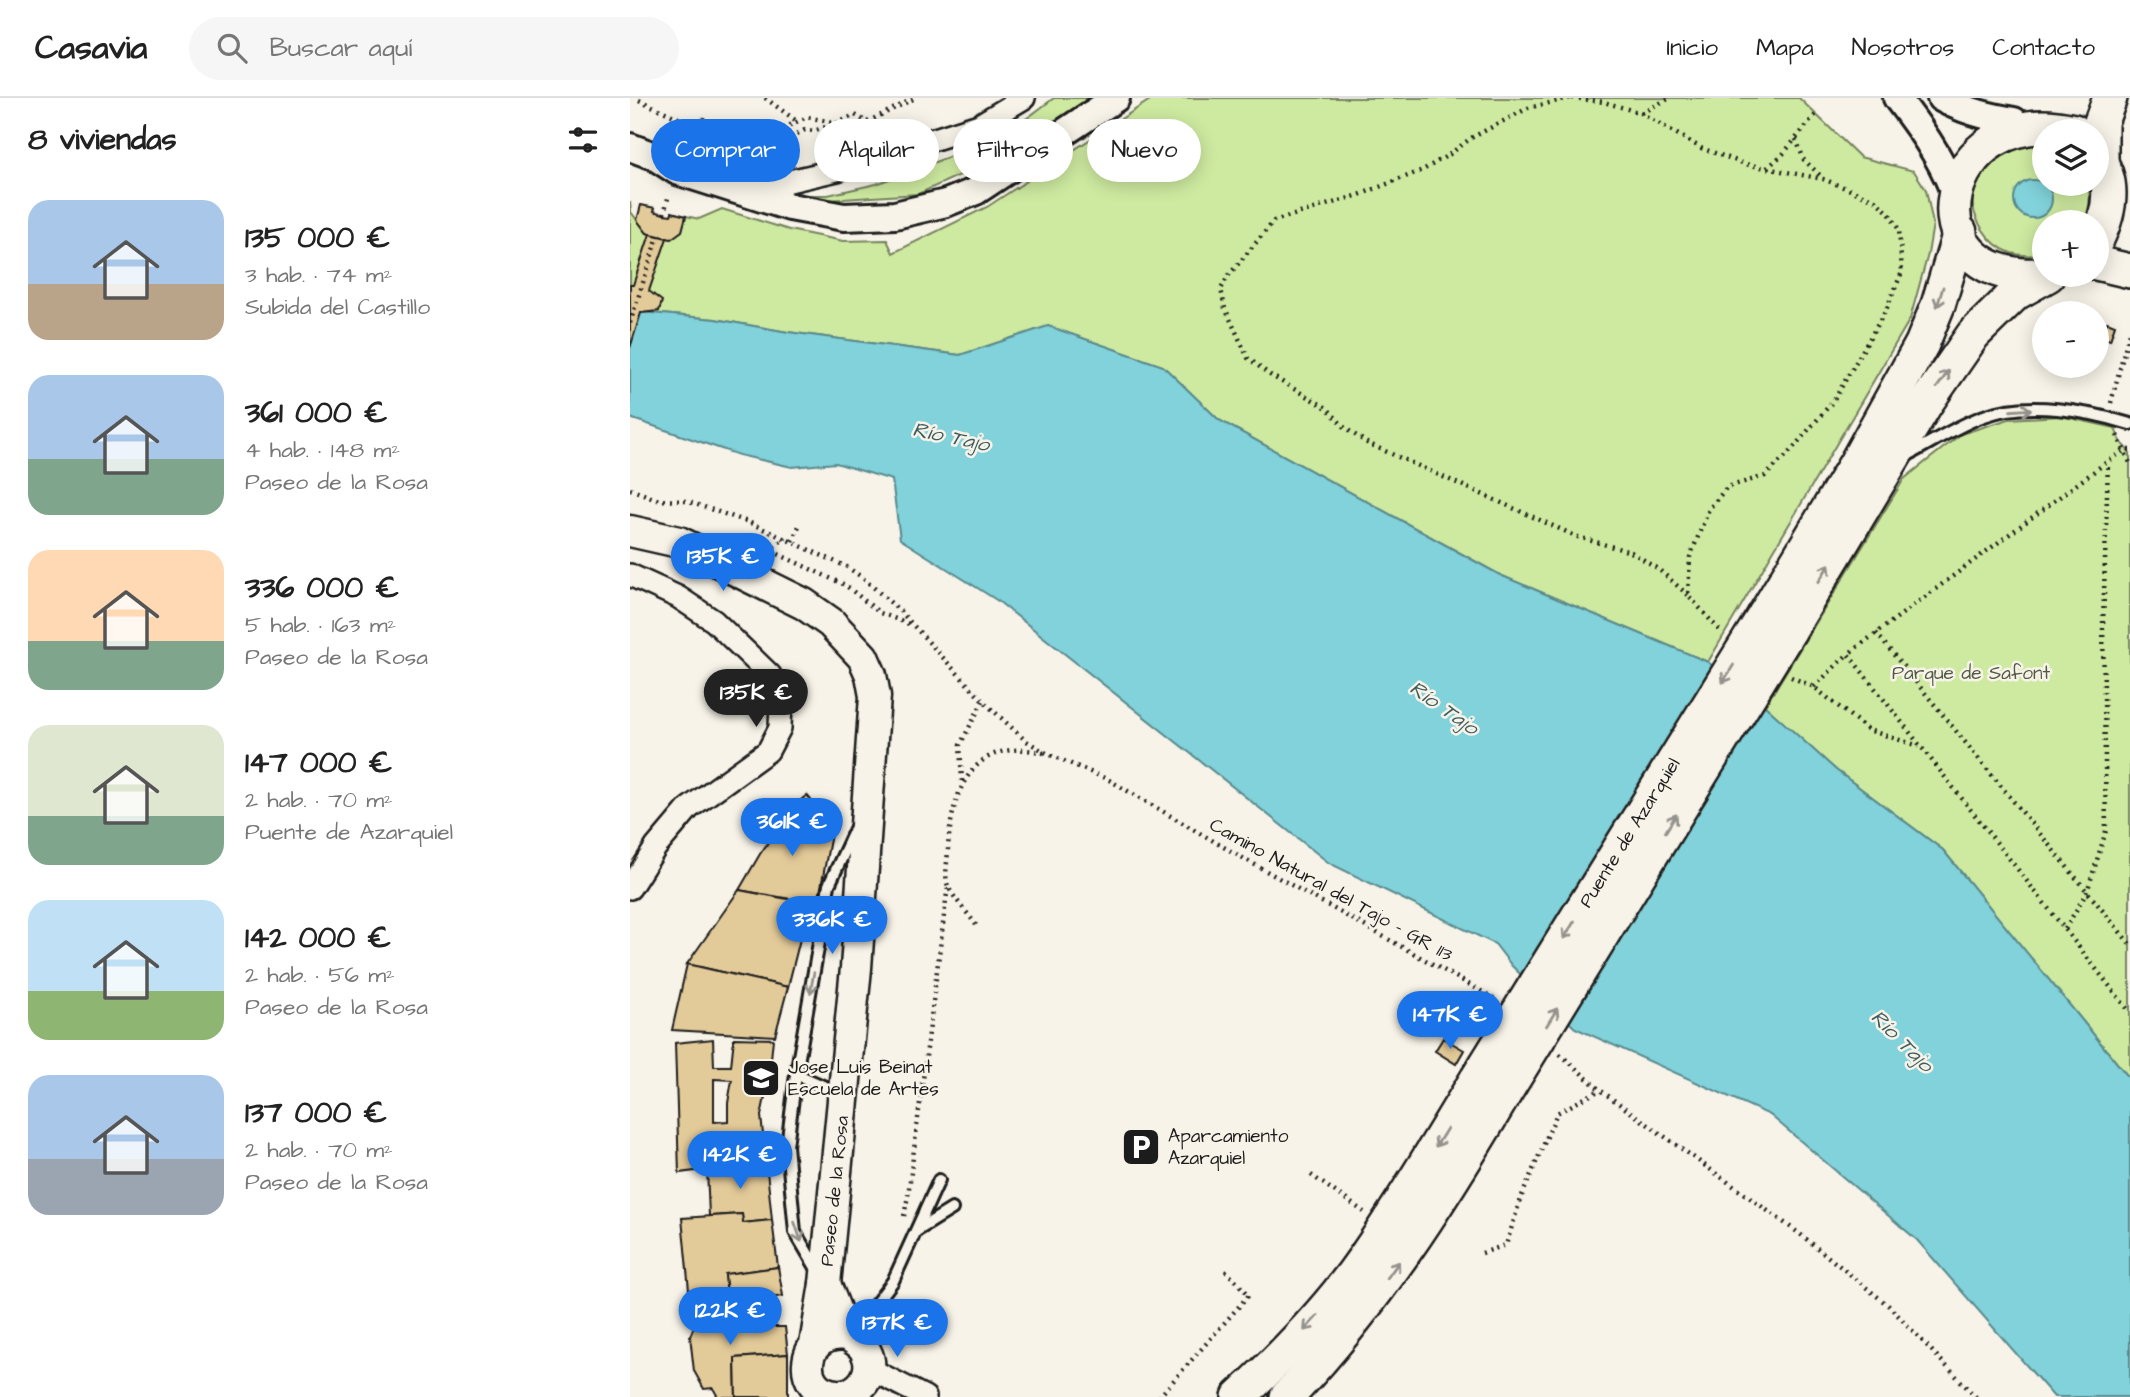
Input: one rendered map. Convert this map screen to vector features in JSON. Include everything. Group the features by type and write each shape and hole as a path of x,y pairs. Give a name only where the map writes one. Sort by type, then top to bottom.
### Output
{"main road":[{"path":"2102,119 2110,98"},
{"path":"2032,276 2022,276 1997,269 1975,253 1960,232 1953,211 1953,189 1959,165 1973,145 1992,130 2024,120 2061,100"},
{"path":"2024,120 2032,121"},
{"path":"2109,173 2130,199"},
{"path":"2108,210 2109,192"},
{"name":"Puente de Azarquiel","path":"1776,624 1856,463 1922,344 1938,305 1960,232"},
{"path":"2109,266 2130,271"},
{"name":"Puente de Azarquiel","path":"1239,1397 1273,1366 1364,1259 1490,1088 1776,624 1891,463 1926,403 1973,335 2016,293 2032,283"},
{"name":"Paseo de la Rosa","path":"630,531 679,542 804,604 848,639 863,657 871,675 875,696 845,1095 825,1284 815,1345 807,1364 814,1390 830,1395 850,1395 867,1379 858,1347 825,1284"},
{"name":"Puente de Azarquiel","path":"1287,1397 1320,1362 1397,1266 1454,1178 1490,1088"},
{"path":"815,1345 830,1335 858,1347"}],"street":[{"path":"740,192 837,170 979,125 1024,98"},
{"path":"707,182 817,214 844,217 882,216 923,209 976,191 1116,98"},
{"path":"1897,98 1922,129 1953,189"},
{"path":"1941,98 1958,107 1989,117 2024,120"},
{"path":"630,148 651,155"},
{"path":"630,164 651,169"},
{"path":"630,575 678,597 713,621 770,675 781,702 780,728 768,751 689,808 656,847 630,888"},
{"path":"858,1347 925,1397"}],"lane":[{"path":"1891,463 1985,415 2043,409 2089,413 2130,424"},
{"path":"825,1284 795,1231 787,1146 796,1074 829,885 867,803"},
{"path":"796,1074 845,1095"},
{"path":"858,1347 880,1298 894,1281 939,1180"},
{"path":"918,1230 952,1209"},
{"path":"858,1347 880,1298"}],"path":[{"path":"765,98 794,119"},
{"path":"873,119 915,98"},
{"path":"1688,595 1690,557 1709,509 1727,487 1765,475 1788,454 1834,400 1886,310 1902,272 1899,230 1889,213 1875,200 1824,178 1745,164 1702,148 1641,113 1604,102 1571,98 1528,108 1471,138 1423,170 1359,195 1274,221 1229,275 1221,289 1225,308 1248,358 1269,375 1327,408 1345,428 1367,443 1578,537 1631,552 1657,568 1688,595 1717,630 1728,637"},
{"path":"1641,113 1670,98"},
{"path":"639,100 711,133 728,153 744,160 805,130 814,131"},
{"path":"1767,169 1816,114"},
{"path":"846,119 855,115 862,119"},
{"path":"800,121 807,117 817,119"},
{"path":"1796,138 1804,160 1824,178"},
{"path":"664,214 674,182"},
{"path":"630,323 658,236"},
{"path":"2130,329 2113,388 2111,408 2112,418 2128,450 2130,463"},
{"path":"1814,687 1848,654 2108,461 2128,450"},
{"path":"2065,929 2087,892 2106,831 2103,625 2108,461"},
{"name":"Camino Natural del Tajo - GR 113","path":"630,489 659,500 686,501 709,508 786,538 847,566 900,611 909,624 983,701 1025,740 1048,754 1109,780 1505,1004"},
{"path":"792,541 800,524"},
{"path":"767,550 786,538"},
{"path":"735,546 751,545 767,550 845,585 880,613 909,624"},
{"path":"1876,633 2130,944"},
{"path":"1848,654 2130,1012"},
{"path":"1782,671 1814,687 1868,730 1919,746"},
{"path":"901,1227 908,1196 948,885 949,830 962,782 960,745 983,701"},
{"path":"962,782 980,762 1002,750 1048,754"},
{"path":"948,885 976,925"},
{"path":"1554,1048 1600,1090 1800,1234 1889,1306 1976,1397"},
{"path":"1482,1253 1506,1245 1521,1198 1557,1113 1600,1090"},
{"path":"1311,1175 1365,1213"},
{"path":"1159,1397 1249,1295 1223,1268"}],"green space":[{"path":"1054,98 1089,98 1059,119 1026,119"},
{"path":"1153,98 1799,98 1860,157 1914,171 1926,190 1933,224 1928,254 1910,319 1708,662 1500,575 1219,420 1163,366 1048,326 960,355 788,332 715,319 630,311 630,201 631,212 647,233 671,239 682,231 686,216 699,219 722,209 789,230 843,241 887,240 893,253 987,207 1025,182 1073,182 1073,151 1087,141 1087,182 1201,182 1201,119 1121,119"},
{"path":"2032,143 2032,196 2090,196 2088,210 2032,210 2032,255 2011,253 2003,249 1982,228 1974,210 1974,187 1989,156"},
{"path":"953,155 953,178 918,194 827,200 805,195 828,195 881,182 939,182 939,160"},
{"name":"Parque de Safont","path":"2061,416 2115,428 2120,441 2130,453 2130,1079 1943,850 1836,770 1765,706 1904,479 1961,434 2009,419"}],"water":[{"path":"2032,180 2032,196 2052,196 2049,210 2032,210 2032,218 2019,213 2015,206 2015,192 2019,185 2026,181"},
{"name":"Río Tajo","path":"630,311 715,319 788,332 960,355 1048,326 1163,366 1219,420 1500,575 1708,662 1765,706 1836,770 1943,850 2130,1079 2130,1397 2054,1397 1917,1240 1770,1115 1575,1028 1512,966 1495,944 1329,863 998,601 900,539 892,480 836,463 792,467 739,455 630,418"}],"building":[{"path":"641,205 655,208 654,211 664,214 671,215 672,212 686,216 682,231 671,239 647,233 637,220"},
{"path":"650,234 667,238 649,291 662,301 659,311 641,313 630,348 630,285 633,285"},
{"path":"2109,323 2115,325 2109,340"},
{"path":"807,795 818,809 814,831 831,834 819,898 814,897 813,903 739,890 760,854 794,806"},
{"path":"739,890 809,903 788,987 687,964"},
{"path":"687,964 788,987 775,1036 672,1030"},
{"path":"734,1038 773,1039 761,1116 766,1161 730,1164 731,1144 718,1146 718,1168 679,1173 675,1043 713,1039 714,1066 731,1066","holes":["714,1079 732,1080 728,1121 714,1122"]},
{"path":"1443,1038 1464,1050 1456,1064 1435,1051"},
{"path":"766,1161 772,1220 743,1223 742,1214 709,1216 707,1169"},
{"path":"742,1214 743,1223 772,1220 778,1267 725,1274 728,1305 691,1311 682,1218"},
{"path":"778,1267 783,1296 728,1305 725,1274"},
{"path":"723,1306 723,1314 760,1315 763,1327 785,1327 788,1354 735,1358 736,1397 718,1397 713,1388 704,1389 694,1371 690,1336 701,1310"},
{"path":"788,1354 788,1397 736,1397 735,1358"}],"place":[{"name":"Jose Luis Beinat Escuela de Artes","path":"761,1078"},
{"name":"Aparcamiento Azarquiel","path":"1141,1147"}]}
